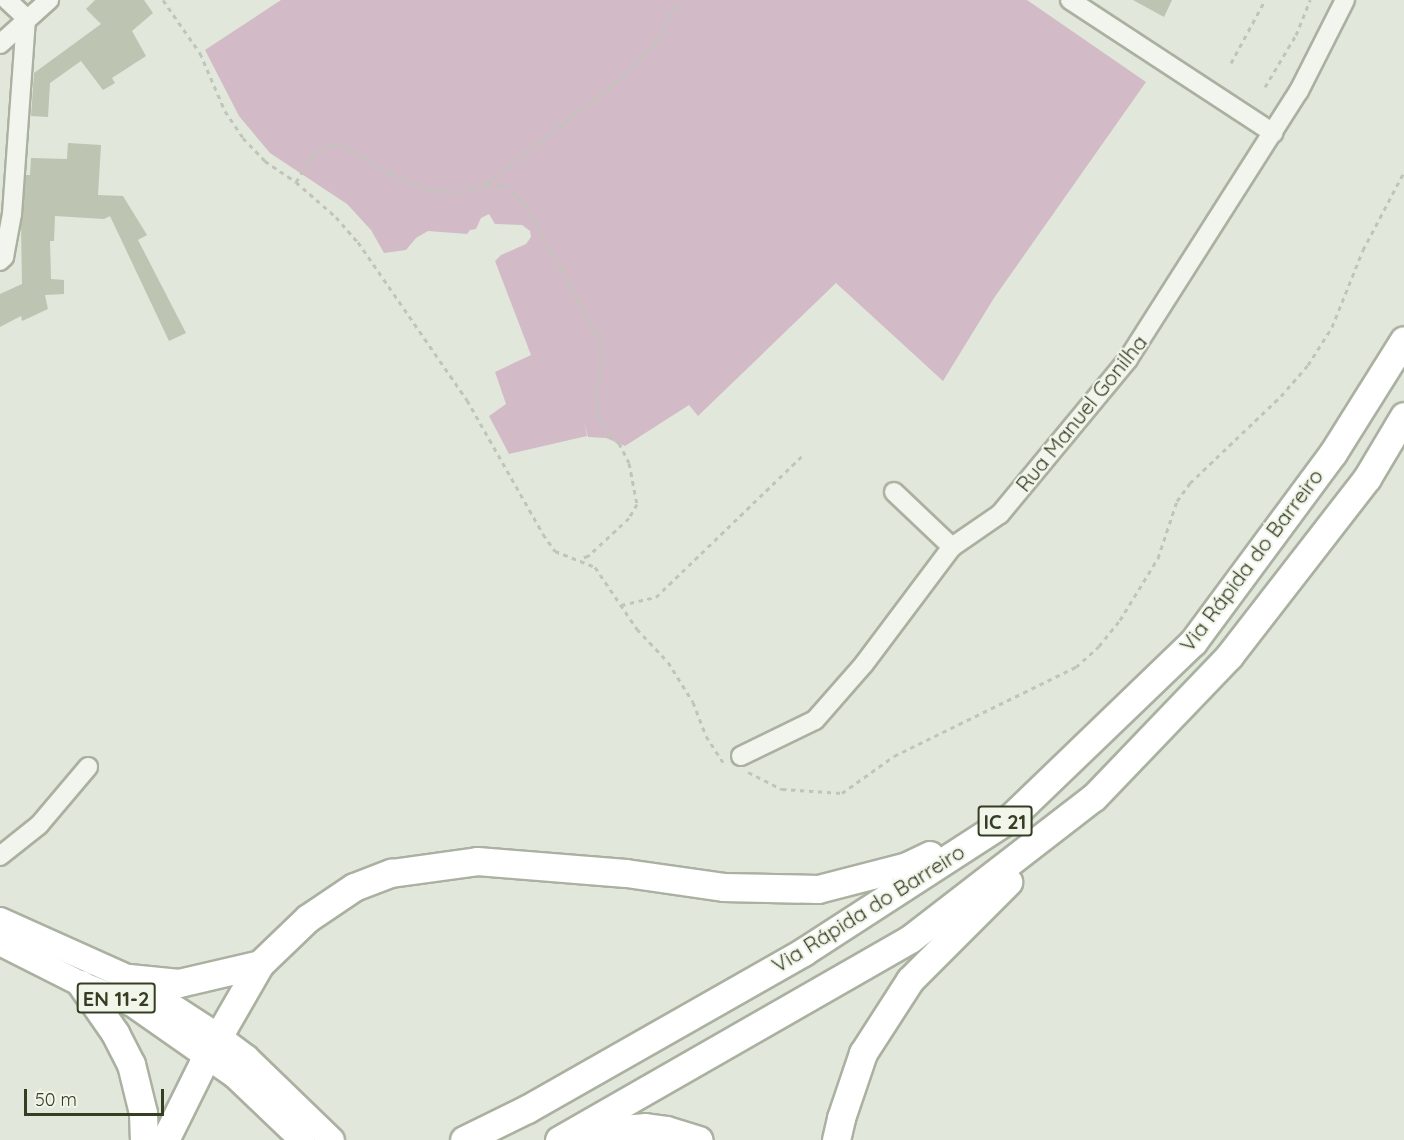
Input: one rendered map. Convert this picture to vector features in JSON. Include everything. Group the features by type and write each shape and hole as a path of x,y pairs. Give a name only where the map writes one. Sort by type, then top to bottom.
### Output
{"highway":[{"name":"Via Rápida do Barreiro","path":"464,1140 527,1108 803,952 1010,818 1193,642 1333,453 1404,340"},
{"name":"Via Rápida do Barreiro","path":"559,1140 910,939 1094,797 1229,656 1367,478 1404,416"},
{"path":"837,1140 841,1118 863,1053 910,980 1094,797"},
{"path":"165,1140 213,1046 260,964 308,918 354,887 391,873 477,861 626,873 723,887 818,889 906,866 1010,818"},
{"path":"129,978 179,983 260,964"},
{"path":"81,984 115,1033 131,1064 143,1113 144,1140"},
{"path":"579,1140 619,1129 645,1127 666,1130 698,1140"}],"main road":[{"name":"EN 11-2","path":"0,921 129,978 161,999 213,1046 302,1140"},
{"name":"EN 11-2","path":"9,947 81,984 132,1005 213,1046 247,1058 330,1138"}],"street":[{"path":"7,0 26,18"},
{"path":"0,44 26,18 49,0"},
{"path":"1071,0 1096,7 1273,133"},
{"name":"Rua Manuel Gonilha","path":"744,764 815,720 864,664 952,547 1000,514 1128,359 1299,91 1345,0"},
{"path":"0,261 4,257 12,214 26,18"},
{"path":"894,492 952,547"},
{"path":"0,856 39,825 88,767"},
{"path":"9,947 36,949 161,999"}],"path":[{"path":"163,0 200,53 225,111 243,138 265,160 296,182 336,217 380,274 467,400 543,534 555,551 579,558 595,567 637,629 668,662 693,702 706,736 724,764"},
{"path":"471,190 501,175 564,121 622,78 657,41 678,0"},
{"path":"1231,63 1265,0"},
{"path":"1266,87 1296,35 1310,0"},
{"path":"296,182 314,153 334,144 348,148 390,174 426,189 448,194 490,184 505,185 525,204 597,335 602,352 596,400 598,416 609,435 619,443 629,463 637,504 629,518 588,556 579,558"},
{"path":"744,764 782,789 842,793 894,756 1076,667 1099,646 1120,620 1158,558 1177,501 1190,483 1281,396 1308,365 1332,327 1363,250 1404,172"},
{"path":"621,605 656,597 803,455"}],"shaded area":[{"path":"281,0 1027,0 1146,82 994,298 943,381 836,283 698,416 689,405 625,446 606,438 588,437 584,422 587,436 509,454 489,416 506,404 495,372 531,355 495,261 501,255 526,244 531,237 530,231 522,225 495,224 489,214 481,218 476,229 470,230 467,234 428,231 416,238 406,250 384,253 371,230 347,204 270,153 239,116 205,50"}],"building":[{"path":"95,0 144,0 153,13 132,31 146,56 112,78 115,83 103,90 81,61 50,83 48,117 31,116 34,73 101,24 86,9"},
{"path":"1133,0 1172,0 1164,17"},
{"path":"68,143 101,145 98,195 123,196 147,235 138,240 186,333 169,341 110,216 104,219 55,216 54,241 50,241 51,279 64,280 64,294 45,295 48,309 22,321 21,316 0,327 0,294 22,284 21,225 26,175 30,175 31,158 67,159"}]}
